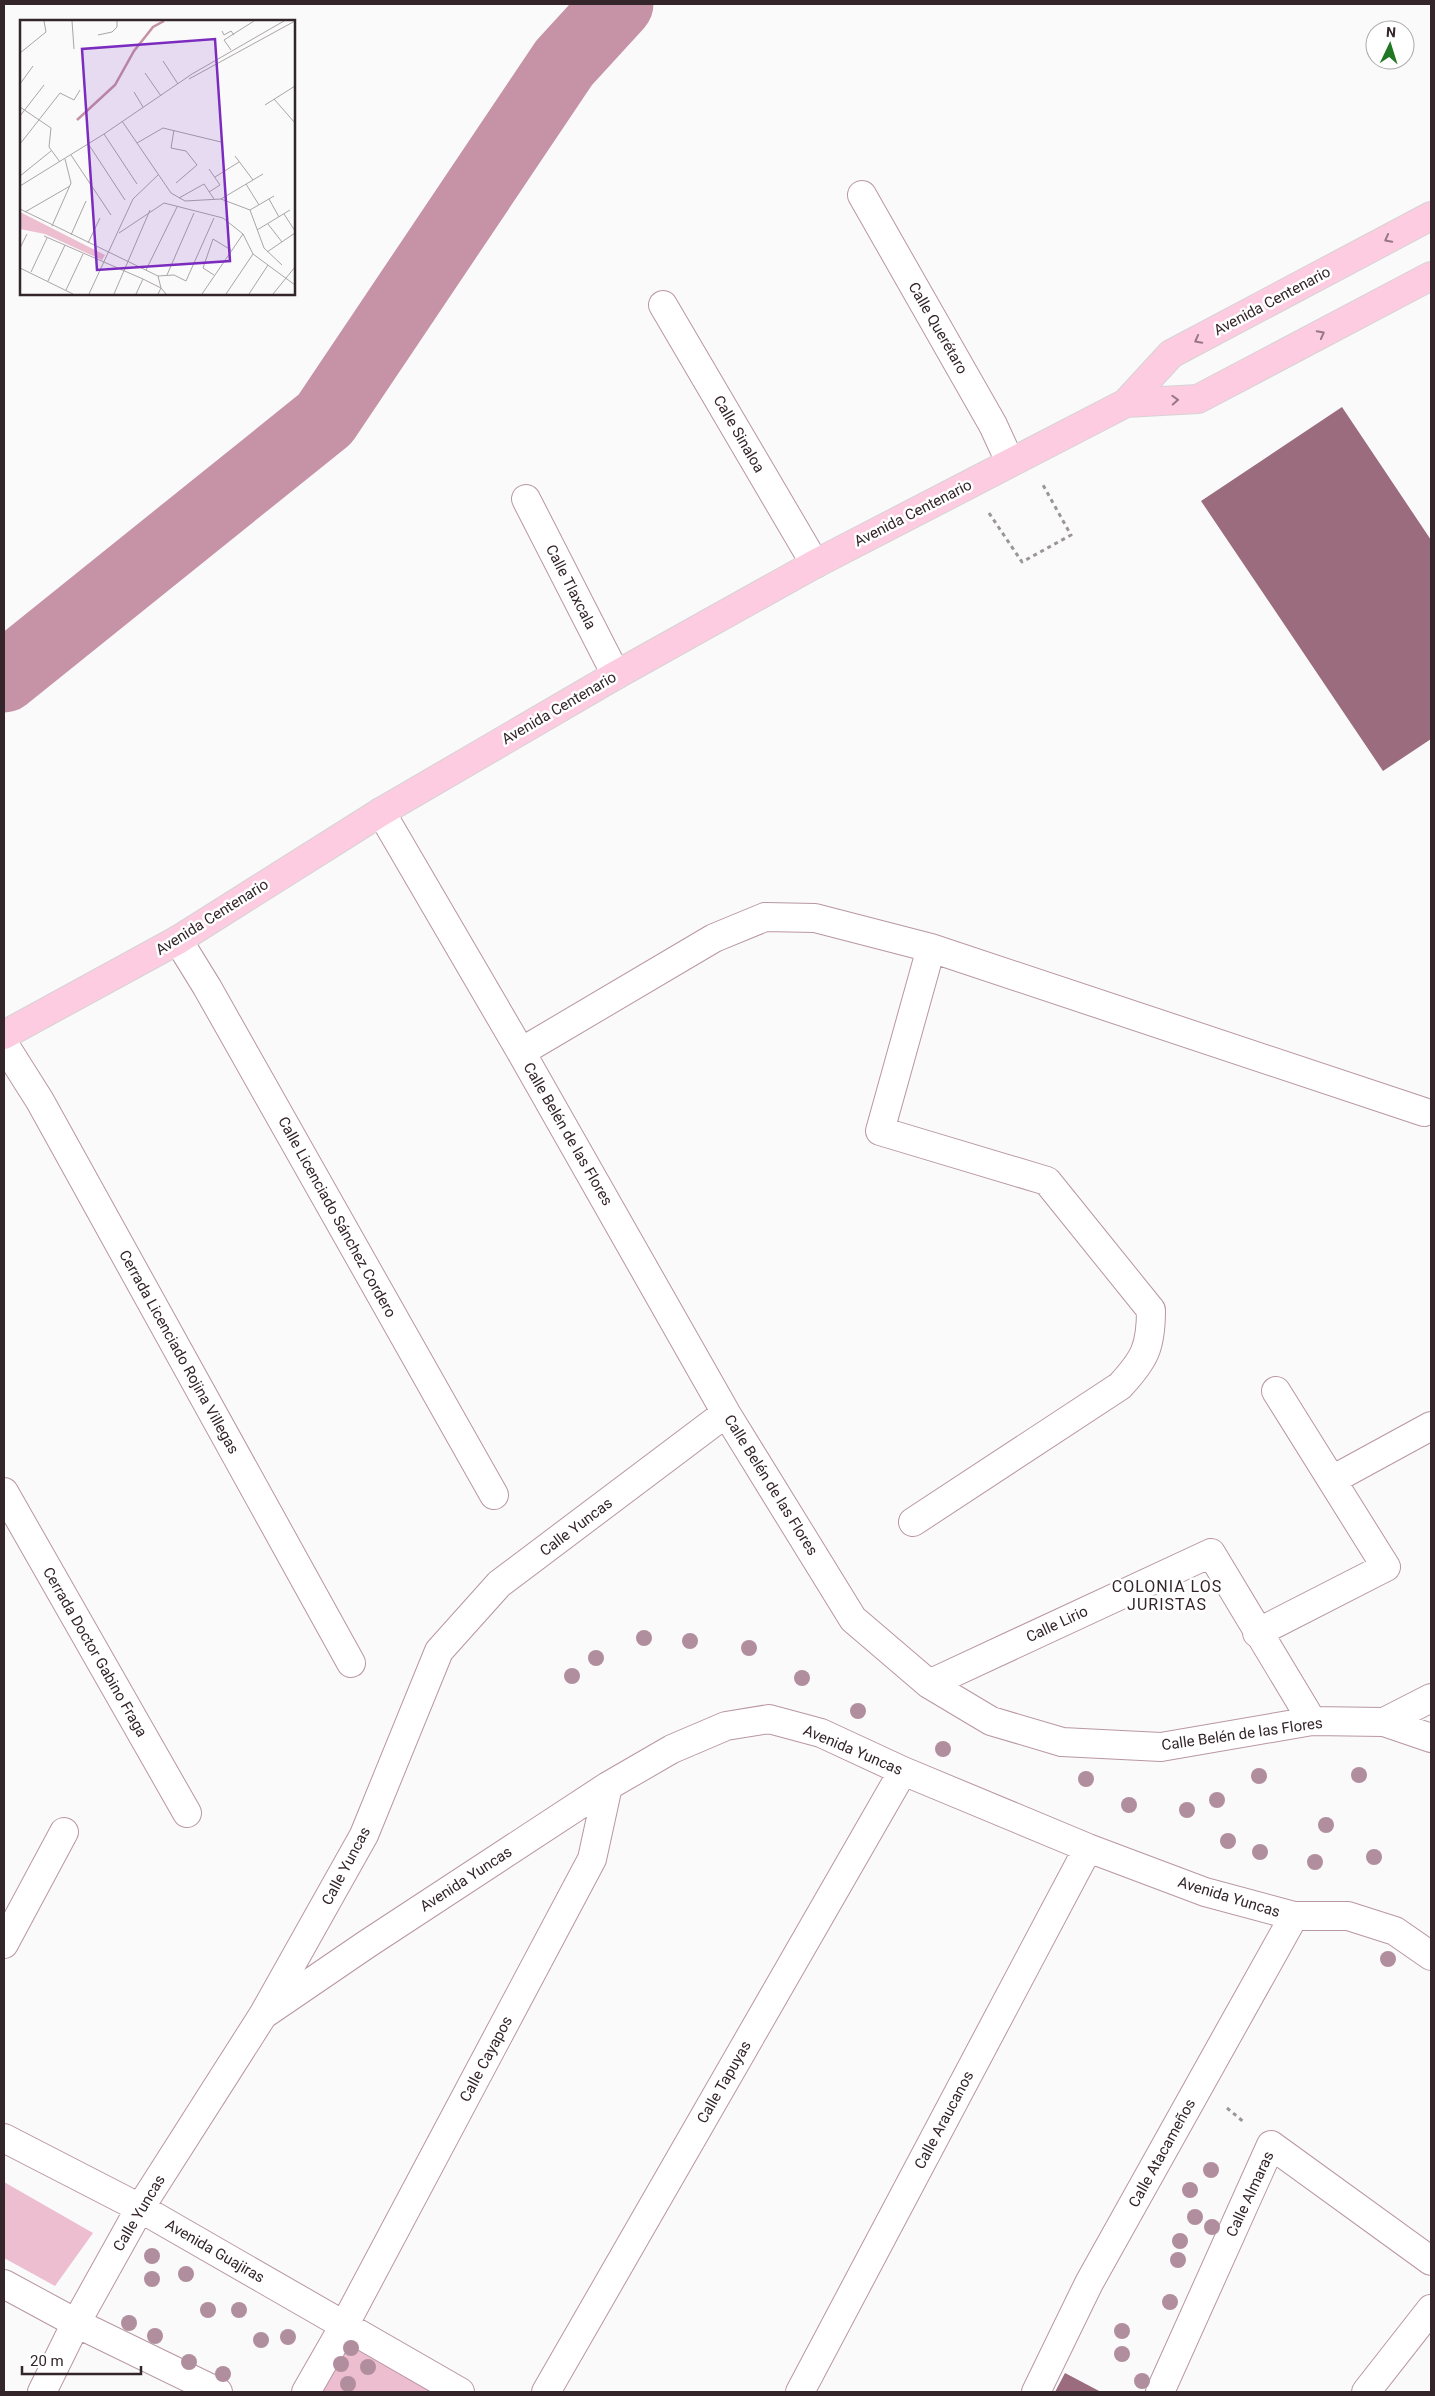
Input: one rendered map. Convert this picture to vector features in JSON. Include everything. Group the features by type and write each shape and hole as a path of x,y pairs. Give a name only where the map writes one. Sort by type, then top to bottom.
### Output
{"main road":[{"name":"Avenida Centenario","path":"4,1035 178,940 381,812 616,675 815,564 1126,403 1171,354 1431,216"},
{"name":"Avenida Centenario","path":"1126,403 1198,399 1431,276"}],"street":[{"name":"Calle Querétaro","path":"862,195 993,424 1010,462"},
{"name":"Calle Sinaloa","path":"663,305 815,564"},
{"name":"Calle Tlaxcala","path":"526,499 616,675"},
{"name":"Calle Belén de las Flores","path":"381,812 521,1052 726,1413 853,1619 929,1684 991,1721 1062,1742 1161,1747 1312,1721 1384,1722 1431,1738"},
{"path":"521,1052 714,938 765,917 815,918 931,948 1424,1112"},
{"name":"Calle Licenciado Sánchez Cordero","path":"178,940 207,987 494,1495"},
{"path":"912,1522 1120,1386 1139,1365 1151,1335 1150,1310 1047,1180 880,1131 931,948"},
{"name":"Cerrada Licenciado Rojina Villegas","path":"4,1044 40,1101 351,1663"},
{"path":"1257,1633 1386,1566 1276,1391"},
{"name":"Calle Yuncas","path":"42,2392 76,2323 140,2208 264,2015 364,1835 439,1651 499,1584 726,1413"},
{"path":"1332,1480 1431,1426"},
{"name":"Cerrada Doctor Gabino Fraga","path":"4,1492 187,1813"},
{"name":"Calle Lirio","path":"929,1684 1211,1553 1257,1633 1312,1721"},
{"path":"1384,1722 1431,1698"},
{"name":"Avenida Yuncas","path":"264,2015 367,1944 608,1786 672,1749 726,1726 769,1719 821,1733 903,1771 1088,1848 1205,1892 1294,1916 1348,1916 1395,1931 1431,1956"},
{"name":"Calle Tapuyas","path":"546,2392 903,1771"},
{"name":"Calle Cayapos","path":"345,2324 592,1859 608,1786"},
{"path":"4,1944 64,1832"},
{"name":"Calle Araucanos","path":"800,2392 1088,1848"},
{"name":"Calle Atacameños","path":"1036,2392 1089,2283 1294,1916"},
{"name":"Avenida Guajiras","path":"4,2138 140,2208 345,2324 460,2392"},
{"name":"Calle Almaras","path":"1160,2392 1271,2145 1431,2261"},
{"path":"4,2284 76,2323 218,2392"},
{"path":"1366,2392 1431,2310"},
{"path":"306,2392 345,2324"}],"path":[{"path":"968,484 1022,562 1071,535 1040,480"},
{"path":"1221,2103 1271,2145"}],"shaded area":[{"path":"4,2182 93,2233 55,2286 4,2258"},
{"path":"347,2334 443,2392 317,2392"}],"building":[{"path":"1342,407 1431,540 1431,739 1383,771 1201,501"},
{"path":"1065,2373 1101,2392 1055,2392"}],"waterway":[{"path":"4,677 325,419 564,63 618,4"}],"district":[{"name":"COLONIA LOS JURISTAS","path":"1167,1595"}]}
